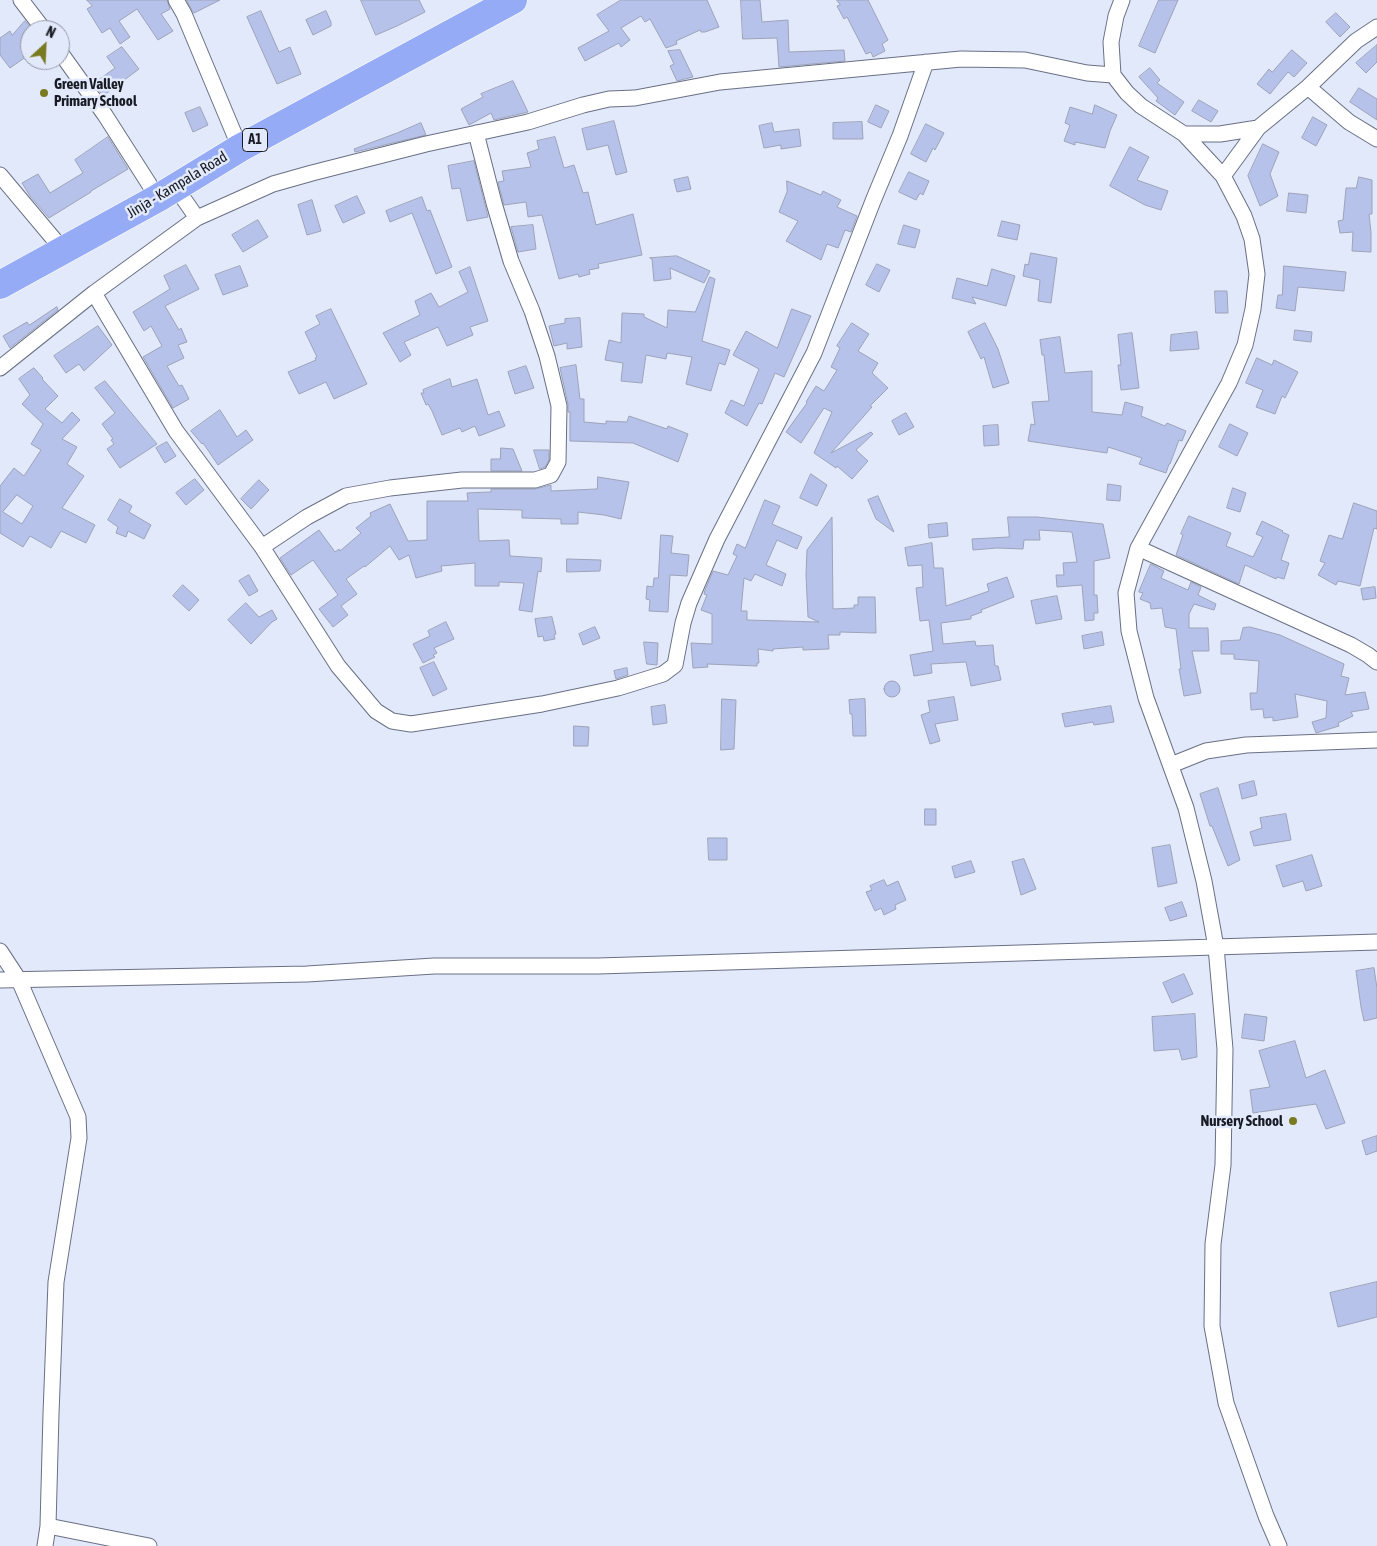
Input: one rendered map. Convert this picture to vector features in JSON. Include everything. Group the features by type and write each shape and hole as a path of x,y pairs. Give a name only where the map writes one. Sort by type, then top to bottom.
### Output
{"highway":[{"name":"Jinja - Kampala Road","path":"0,285 167,193 240,148 513,0"}],"street":[{"path":"21,0 36,20"},
{"path":"176,0 184,14 240,148"},
{"path":"1122,0 1116,16 1112,42 1113,74 1127,93 1141,106 1184,134 1223,176 1244,216 1252,239 1257,274 1253,309 1245,345 1224,391 1138,548 1126,593 1129,631 1146,698 1189,817 1204,881 1216,947 1225,1049 1223,1165 1213,1244 1212,1326 1226,1403 1266,1516 1279,1546"},
{"path":"1223,176 1258,128 1308,87 1356,41 1377,27"},
{"path":"0,368 94,293 197,218 273,184 363,160 528,122 582,105 720,82 961,59 1025,60 1087,74 1113,74"},
{"path":"94,293 176,431 262,547 338,666 376,711 392,721 411,724 542,704 618,688 663,674 675,665 689,603 717,540 814,353 900,136 926,62"},
{"path":"70,66 105,115 167,193 197,218"},
{"path":"1308,87 1349,122 1377,139"},
{"path":"1184,134 1220,134 1258,128"},
{"path":"262,547 307,516 346,496 390,488 462,480 535,480 551,475 558,462 559,406 547,356 532,311 511,261 476,134"},
{"path":"0,175 63,250"},
{"path":"1138,548 1351,645 1377,662"},
{"path":"1171,765 1206,751 1246,746 1377,740"},
{"path":"0,980 307,974 434,966 598,966 1377,942"},
{"path":"0,951 19,980 78,1117 79,1138 56,1282 48,1526 45,1546"},
{"path":"48,1526 149,1546"}],"building":[{"path":"87,0 167,0 170,9 161,14 173,31 158,40 137,9 119,21 130,37 120,44 110,28 102,33 87,9 92,6"},
{"path":"187,0 220,0 194,13"},
{"path":"361,0 419,0 425,12 376,35"},
{"path":"621,0 707,0 719,27 705,32 700,30 676,41 677,44 666,48 650,19 645,22 641,16 621,28 630,40 621,47 619,43 585,61 578,48 609,31 597,15"},
{"path":"741,0 760,0 762,22 788,20 789,52 844,50 845,61 779,67 777,38 743,39"},
{"path":"837,0 868,0 888,40 882,44 885,51 873,57 871,52 866,54 847,17 844,19 837,6 840,5"},
{"path":"1159,0 1178,0 1155,53 1139,46"},
{"path":"261,11 279,52 290,47 301,74 277,84 247,17"},
{"path":"326,11 331,26 313,35 306,20"},
{"path":"1336,13 1350,27 1340,37 1326,22"},
{"path":"20,26 20,61 10,68 0,55 0,38 10,31 12,35"},
{"path":"1377,45 1377,62 1366,73 1356,63"},
{"path":"122,47 139,69 103,96 94,83 115,68 107,57"},
{"path":"680,50 693,77 677,81 670,66 674,64 668,51"},
{"path":"1292,50 1307,63 1294,77 1288,72 1270,94 1257,84 1269,69 1272,72"},
{"path":"1150,68 1160,80 1157,83 1184,102 1175,115 1156,101 1158,98 1139,77"},
{"path":"513,81 528,112 494,120 491,113 469,125 461,109 483,97 481,94"},
{"path":"1359,88 1377,99 1377,120 1350,102"},
{"path":"1199,100 1218,111 1211,122 1192,111"},
{"path":"876,105 889,111 881,128 868,122"},
{"path":"1095,105 1117,115 1105,148 1075,142 1075,145 1064,141 1070,125 1065,123 1070,107 1092,114"},
{"path":"200,107 208,125 193,132 185,113"},
{"path":"1313,117 1327,125 1316,146 1302,138"},
{"path":"614,121 627,172 616,175 608,145 587,150 582,129"},
{"path":"862,122 863,139 833,139 833,123"},
{"path":"421,123 426,135 355,152 354,149"},
{"path":"772,123 774,132 799,129 801,146 781,149 781,145 764,148 759,126"},
{"path":"926,124 944,133 926,162 911,154"},
{"path":"108,137 128,169 49,218 30,196 22,183 38,174 50,193 83,173 75,160"},
{"path":"555,137 564,168 574,165 583,193 588,192 596,225 633,214 642,255 598,264 599,268 589,270 590,274 579,277 578,274 559,279 542,215 528,217 526,202 504,205 498,182 504,181 502,171 531,167 527,153 539,149 537,141"},
{"path":"1263,144 1279,152 1270,174 1278,196 1260,206 1248,176"},
{"path":"1130,147 1149,157 1137,180 1168,191 1161,210 1145,205 1110,186"},
{"path":"474,161 488,217 467,221 460,188 452,189 448,166"},
{"path":"909,172 929,181 923,195 920,193 916,200 899,192"},
{"path":"688,177 691,189 677,192 674,180"},
{"path":"1359,177 1372,180 1372,214 1369,214 1371,252 1352,251 1353,232 1340,233 1338,221 1343,220 1346,188 1356,188"},
{"path":"787,181 821,195 823,191 841,200 837,207 857,216 851,232 845,230 838,248 827,244 821,260 786,241 798,221 779,212 787,192"},
{"path":"1289,193 1308,195 1306,213 1287,211"},
{"path":"357,196 365,213 343,223 335,206"},
{"path":"422,197 427,211 430,210 452,267 436,274 412,213 390,222 386,211"},
{"path":"312,200 321,231 307,235 298,205"},
{"path":"258,220 268,237 243,252 232,235"},
{"path":"1002,221 1020,225 1017,240 998,236"},
{"path":"533,225 536,249 518,252 511,227"},
{"path":"904,225 920,230 915,248 898,244"},
{"path":"1031,253 1057,258 1051,303 1038,301 1040,280 1023,276 1025,264 1028,265"},
{"path":"677,256 710,271 704,283 670,268 671,279 654,281 652,259 650,258"},
{"path":"877,264 890,270 879,292 866,285"},
{"path":"186,265 199,289 165,306 179,330 181,328 187,342 178,345 184,358 167,366 179,386 182,385 189,399 173,408 143,357 162,346 151,326 144,331 133,312 170,289 164,276"},
{"path":"240,266 248,286 223,295 215,275"},
{"path":"1284,266 1346,272 1344,291 1298,287 1295,311 1276,308 1278,295 1282,295"},
{"path":"470,267 488,321 470,327 473,335 447,346 438,327 404,342 411,355 400,362 383,333 420,315 415,301 431,293 439,307 468,292 459,272"},
{"path":"992,269 1015,276 1006,306 972,297 976,304 952,298 957,278 987,286"},
{"path":"710,277 715,279 702,341 730,350 725,365 719,363 711,391 686,384 692,357 667,353 666,359 646,355 642,383 621,381 623,363 605,360 609,340 621,343 622,313 644,314 644,317 667,328 668,310 695,312"},
{"path":"1215,291 1227,291 1228,313 1216,313"},
{"path":"57,307 58,310 10,348 3,336 27,322 29,325"},
{"path":"331,309 367,384 334,399 326,382 299,394 288,372 316,360 315,358 317,357 305,332 320,324 316,316"},
{"path":"792,309 811,316 784,377 775,373 762,404 759,403 747,426 725,413 731,400 744,406 759,369 733,355 746,331 777,348"},
{"path":"580,318 582,347 567,349 567,343 554,346 549,326 565,323 565,319"},
{"path":"852,323 869,334 858,351 878,363 872,373 888,388 870,406 872,407 831,453 871,432 873,434 856,450 868,461 852,479 837,466 836,468 814,453 832,412 824,408 801,443 786,432 807,403 816,386 824,391 837,370 831,367 840,348 837,346"},
{"path":"985,323 998,349 1009,383 993,388 984,357 981,359 968,332"},
{"path":"98,326 112,345 84,371 79,364 66,373 54,356"},
{"path":"1295,330 1312,332 1311,342 1294,340"},
{"path":"1197,332 1199,349 1170,351 1171,335"},
{"path":"1132,333 1139,388 1121,390 1118,365 1121,365 1118,335"},
{"path":"1060,337 1065,373 1092,371 1092,412 1122,415 1125,402 1143,407 1141,416 1165,426 1167,423 1186,431 1182,441 1179,440 1166,473 1139,464 1142,458 1108,447 1107,453 1028,441 1031,424 1035,425 1032,402 1049,401 1044,355 1042,355 1040,340"},
{"path":"1257,358 1272,365 1274,360 1298,372 1285,398 1282,396 1275,414 1256,407 1263,390 1246,383"},
{"path":"576,365 580,399 584,399 584,422 606,424 606,421 627,422 629,416 667,429 668,426 688,434 678,462 633,443 570,441 570,412 568,412 560,368"},
{"path":"526,366 534,388 515,394 508,372"},
{"path":"34,368 58,396 45,409 62,423 72,412 80,420 62,439 77,447 67,464 84,476 62,508 95,525 86,543 61,531 51,548 30,536 23,547 0,533 0,486 14,468 24,476 41,450 31,444 43,424 22,404 30,395 19,379","holes":["17,495 33,506 22,524 3,512"]},
{"path":"450,379 452,387 477,379 488,415 499,411 505,426 479,436 475,426 462,432 460,428 442,435 432,411 428,404 426,405 421,393 424,393 423,390"},
{"path":"105,381 157,444 120,468 107,449 114,444 111,440 113,439 102,424 115,413 95,388"},
{"path":"220,410 237,437 246,430 253,440 218,465 203,443 191,431"},
{"path":"906,413 914,427 899,435 892,421"},
{"path":"1230,424 1248,433 1237,456 1219,447"},
{"path":"998,425 999,445 984,446 983,426"},
{"path":"167,442 176,456 165,463 156,448"},
{"path":"501,448 513,449 522,471 491,471 491,459 500,459"},
{"path":"534,450 549,450 549,460 545,467 540,469"},
{"path":"811,474 827,485 817,506 800,498"},
{"path":"598,477 629,482 621,519 578,512 578,524 561,524 561,519 522,518 522,510 478,509 479,541 509,540 510,556 542,558 541,572 538,571 532,612 519,610 524,583 499,582 499,586 475,586 475,563 441,566 442,571 416,578 409,555 399,560 390,546 365,567 346,579 357,594 341,606 348,615 333,627 319,609 338,595 313,560 291,575 280,558 319,530 335,552 339,549 340,551 361,533 356,528 371,516 370,513 390,504 408,541 427,540 427,501 468,501 467,493 491,492 491,489 535,489 551,485 551,491 597,489"},
{"path":"195,479 204,490 186,505 176,493"},
{"path":"259,480 269,490 251,509 241,499"},
{"path":"1108,484 1121,486 1120,501 1107,500"},
{"path":"1233,488 1246,493 1240,512 1227,508"},
{"path":"878,496 894,532 876,519 868,500"},
{"path":"120,499 132,506 129,512 151,525 144,539 128,531 126,537 116,533 118,527 108,520"},
{"path":"765,500 780,506 772,524 802,537 797,549 777,540 766,565 786,574 782,586 755,574 751,581 744,578 741,611 747,611 747,620 819,622 808,617 807,550 832,517 833,609 854,608 854,605 858,605 858,597 875,597 876,633 840,632 840,635 828,635 829,649 803,650 803,647 773,649 773,651 758,649 759,663 757,663 757,666 707,664 708,667 693,668 691,643 712,644 712,614 701,610 707,595 704,594 705,590 713,571 728,575 737,556 733,554 737,544 745,548"},
{"path":"1354,503 1377,511 1377,529 1374,528 1360,586 1338,581 1336,585 1318,575 1325,563 1320,561 1329,535 1342,539"},
{"path":"1189,516 1231,533 1226,546 1253,557 1263,537 1256,534 1262,521 1283,531 1289,535 1281,560 1289,563 1284,579 1277,577 1276,579 1245,565 1239,584 1176,555 1183,535 1181,534"},
{"path":"1008,517 1037,517 1103,524 1110,558 1094,561 1094,595 1097,595 1098,613 1094,613 1094,620 1085,621 1082,585 1057,587 1056,575 1064,575 1063,563 1077,562 1072,532 1039,530 1040,540 1024,540 1023,549 997,548 973,550 972,539 1009,537"},
{"path":"947,523 948,536 929,538 928,525"},
{"path":"661,535 673,536 671,553 689,555 687,576 670,575 668,612 649,611 650,600 646,599 647,586 653,587 654,578 658,578"},
{"path":"932,543 934,568 943,568 946,606 989,591 987,584 1007,577 1014,597 981,610 982,612 971,616 971,619 941,623 943,644 975,641 976,646 993,645 995,666 998,666 1001,680 971,686 966,662 931,664 932,673 914,676 910,655 933,651 929,620 920,621 916,588 923,587 922,565 908,566 905,548"},
{"path":"567,559 601,560 600,571 567,572"},
{"path":"1151,564 1164,571 1161,578 1188,590 1191,582 1201,587 1198,595 1216,604 1214,610 1194,604 1189,614 1189,628 1208,628 1209,651 1192,651 1201,693 1184,696 1179,669 1181,669 1176,629 1165,627 1162,608 1151,609 1150,603 1140,599 1143,593 1139,592"},
{"path":"249,575 258,591 249,596 239,581"},
{"path":"183,585 199,600 189,611 173,596"},
{"path":"1375,587 1376,598 1363,600 1361,589"},
{"path":"1057,596 1062,619 1036,624 1031,601"},
{"path":"246,603 259,617 272,610 277,619 251,644 228,620"},
{"path":"552,617 556,634 554,635 555,639 544,641 543,636 538,637 535,619"},
{"path":"446,622 454,639 434,648 437,653 433,655 435,657 423,663 413,644 430,636 428,631"},
{"path":"595,627 600,638 583,645 579,634"},
{"path":"1250,627 1280,635 1344,664 1341,676 1349,678 1345,695 1365,692 1369,709 1351,712 1353,716 1338,723 1339,726 1316,733 1312,722 1326,718 1327,701 1295,694 1298,717 1273,721 1273,717 1264,718 1263,709 1251,710 1250,693 1257,693 1259,661 1234,659 1234,654 1221,654 1221,641 1240,640 1243,628"},
{"path":"1102,632 1104,645 1084,649 1082,636"},
{"path":"644,642 658,643 657,665 647,664"},
{"path":"434,662 447,689 433,696 420,668"},
{"path":"627,668 628,675 616,679 614,671"},
{"path":"889,681 895,681 900,686 898,695 889,697 884,692 884,686"},
{"path":"954,697 958,720 935,724 940,741 930,744 921,715 930,712 928,701"},
{"path":"722,699 736,700 734,749 721,750"},
{"path":"865,699 866,736 853,736 849,700"},
{"path":"665,705 667,723 653,725 651,707"},
{"path":"1111,706 1114,722 1094,725 1093,722 1065,727 1062,714"},
{"path":"574,726 589,727 588,746 574,746"},
{"path":"1254,781 1257,795 1242,799 1239,785"},
{"path":"1218,788 1240,860 1228,866 1212,826 1210,826 1200,794"},
{"path":"925,809 936,809 936,825 925,825"},
{"path":"1286,814 1291,840 1254,846 1250,832 1262,828 1260,818"},
{"path":"708,838 727,838 727,860 709,860"},
{"path":"1170,845 1177,883 1158,887 1152,848"},
{"path":"1312,855 1322,886 1306,891 1303,881 1283,887 1276,866"},
{"path":"1024,859 1036,889 1021,895 1012,862"},
{"path":"971,861 975,872 955,878 952,867"},
{"path":"884,880 887,886 898,881 906,900 895,905 896,909 884,915 881,908 875,911 866,892 872,890 870,886"},
{"path":"1182,902 1187,916 1170,921 1165,908"},
{"path":"1374,968 1377,988 1377,1018 1364,1021 1356,971"},
{"path":"1184,974 1193,994 1172,1003 1163,983"},
{"path":"1195,1014 1197,1057 1182,1060 1179,1049 1154,1051 1152,1017"},
{"path":"1245,1014 1267,1017 1264,1041 1242,1038"},
{"path":"1295,1041 1306,1078 1325,1070 1345,1123 1326,1129 1316,1104 1253,1113 1250,1090 1270,1087 1259,1051"},
{"path":"1377,1136 1377,1151 1366,1155 1362,1141"},
{"path":"1377,1282 1377,1317 1338,1327 1330,1293"}],"place":[{"name":"Green Valley Primary School","path":"44,93"},
{"name":"Nursery School","path":"1293,1121"}]}
